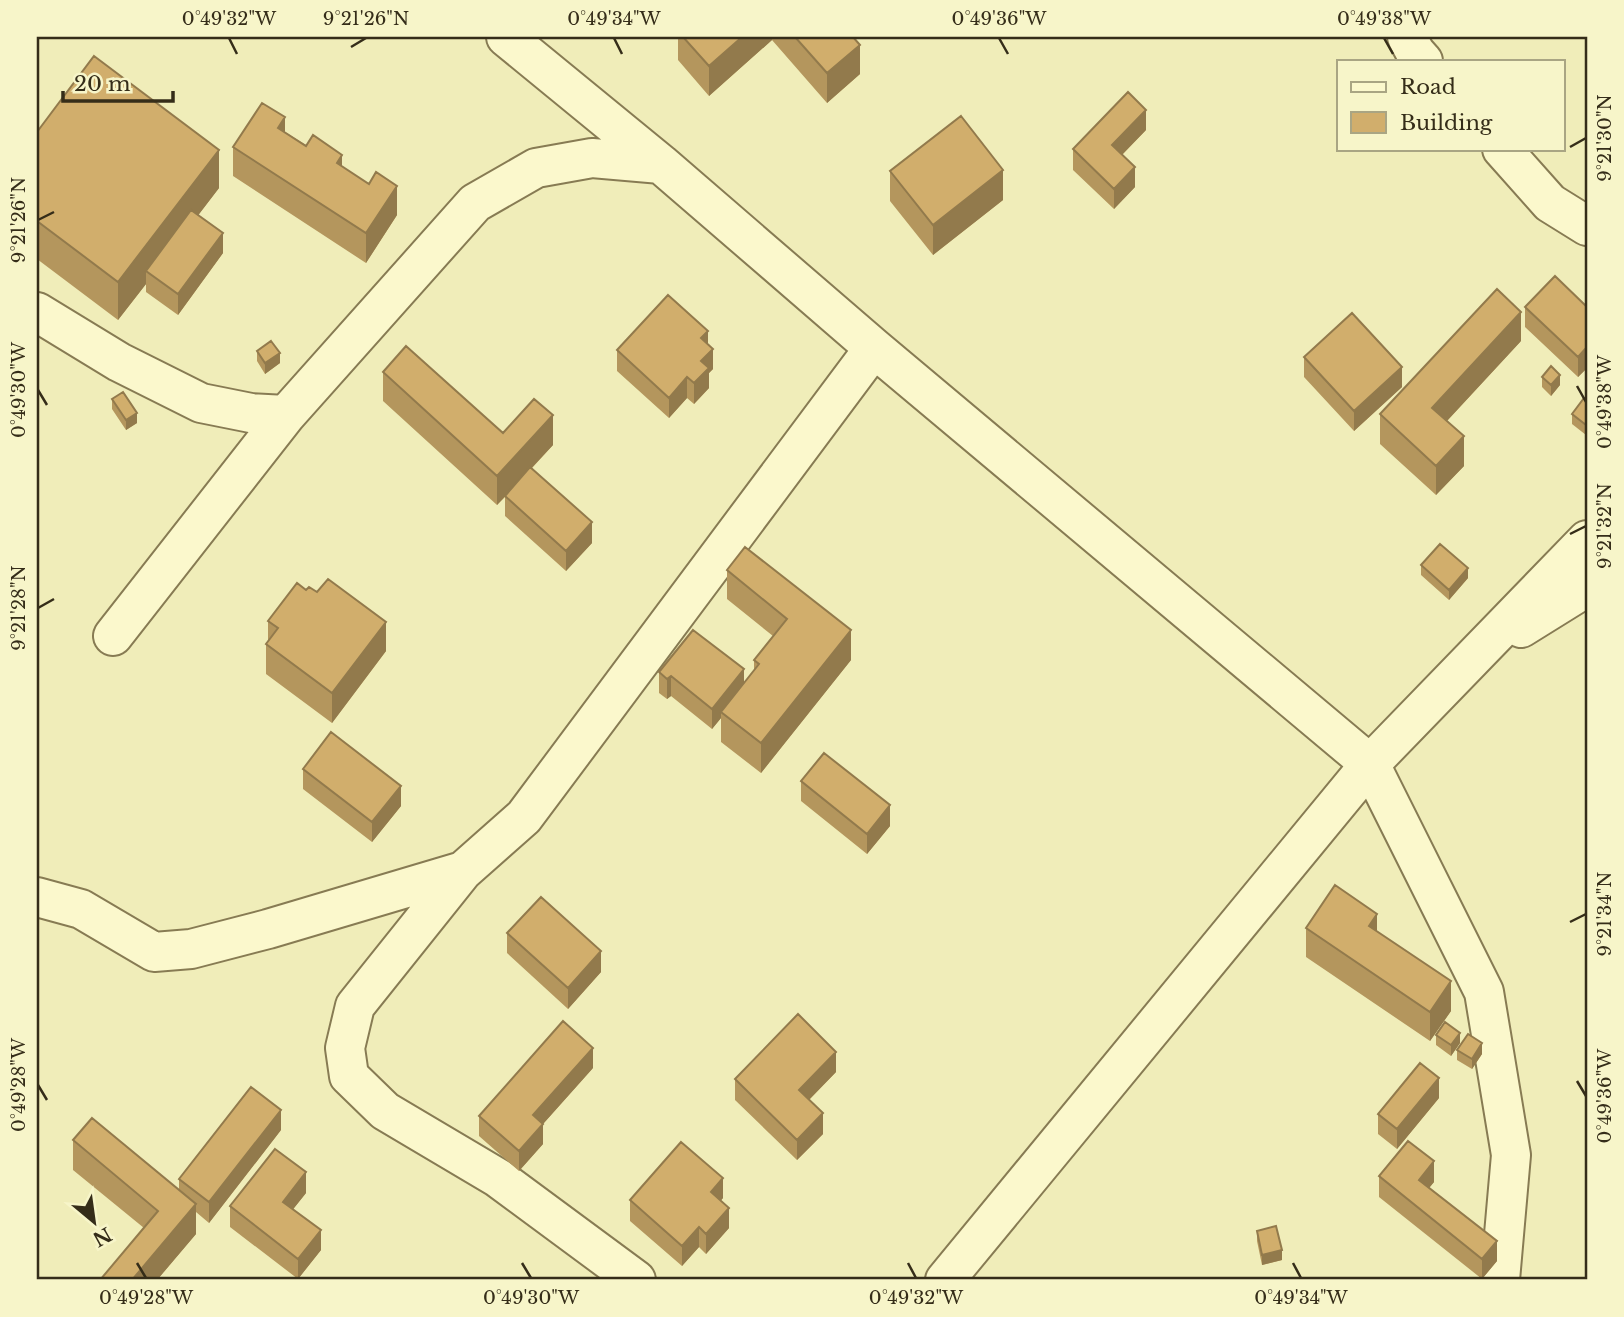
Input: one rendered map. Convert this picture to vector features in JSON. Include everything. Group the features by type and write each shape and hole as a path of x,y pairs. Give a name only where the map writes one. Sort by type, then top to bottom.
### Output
{"street":[{"path":"506,37 661,164 874,348 1370,764 1484,992 1511,1155 1500,1280"},
{"path":"1408,37 1422,60"},
{"path":"1503,150 1550,203 1587,226"},
{"path":"113,636 286,415 475,203 536,168 592,158 661,164"},
{"path":"37,312 119,362 201,403 251,413 286,415"},
{"path":"636,1280 498,1178 385,1111 348,1076 345,1048 355,1006 463,871 524,817 874,348"},
{"path":"945,1280 1370,764 1587,540"},
{"path":"1473,658 1587,587"},
{"path":"37,897 81,909 154,951 179,950 268,929 463,871"}],"building":[{"path":"683,37 742,37 709,66"},
{"path":"795,37 853,37 860,45 827,73"},
{"path":"94,56 219,150 118,282 37,221 37,132"},
{"path":"1128,92 1146,110 1112,145 1135,167 1114,189 1073,149"},
{"path":"262,103 285,117 278,128 306,146 313,135 342,155 337,163 369,184 376,172 397,186 366,233 233,147"},
{"path":"961,116 1003,170 933,225 890,171"},
{"path":"191,210 223,233 178,294 146,271"},
{"path":"1555,276 1587,307 1587,347 1578,357 1525,307"},
{"path":"1497,289 1521,312 1432,408 1464,436 1436,466 1380,414"},
{"path":"668,295 708,331 701,338 713,349 701,361 709,368 694,383 687,377 669,398 617,350"},
{"path":"1352,313 1402,367 1354,411 1304,357"},
{"path":"271,341 280,353 265,363 257,351"},
{"path":"406,346 503,433 534,399 553,415 497,476 383,372"},
{"path":"1551,366 1560,375 1551,385 1542,377"},
{"path":"123,392 137,413 126,420 112,399"},
{"path":"1584,398 1587,401 1586,425 1572,414"},
{"path":"530,467 592,522 566,551 505,496"},
{"path":"1440,544 1468,568 1449,590 1421,565"},
{"path":"745,547 851,630 761,743 721,712 759,664 754,660 787,619 727,570"},
{"path":"328,579 386,622 332,693 266,644 278,628 268,621 297,583 306,590 309,587 317,592"},
{"path":"693,630 744,669 712,709 671,676 667,679 659,672"},
{"path":"331,732 401,786 372,822 303,769"},
{"path":"824,753 890,805 867,834 801,781"},
{"path":"1335,885 1377,914 1369,926 1451,981 1430,1012 1306,928"},
{"path":"541,897 601,951 568,988 507,933"},
{"path":"798,1014 836,1052 799,1090 823,1113 797,1140 735,1079"},
{"path":"563,1021 593,1048 533,1115 543,1124 519,1151 479,1116"},
{"path":"1445,1022 1460,1033 1451,1045 1436,1035"},
{"path":"1468,1034 1482,1043 1472,1059 1457,1050"},
{"path":"1420,1063 1439,1078 1397,1129 1378,1114"},
{"path":"251,1087 281,1110 209,1202 179,1179"},
{"path":"92,1118 196,1204 132,1280 100,1280 158,1211 73,1140"},
{"path":"1408,1141 1434,1161 1419,1180 1497,1241 1482,1259 1379,1176"},
{"path":"681,1142 723,1178 711,1192 729,1208 706,1234 699,1227 682,1246 630,1200"},
{"path":"275,1149 306,1172 283,1202 321,1230 298,1259 230,1206"},
{"path":"1276,1226 1282,1250 1262,1255 1257,1231"}]}
